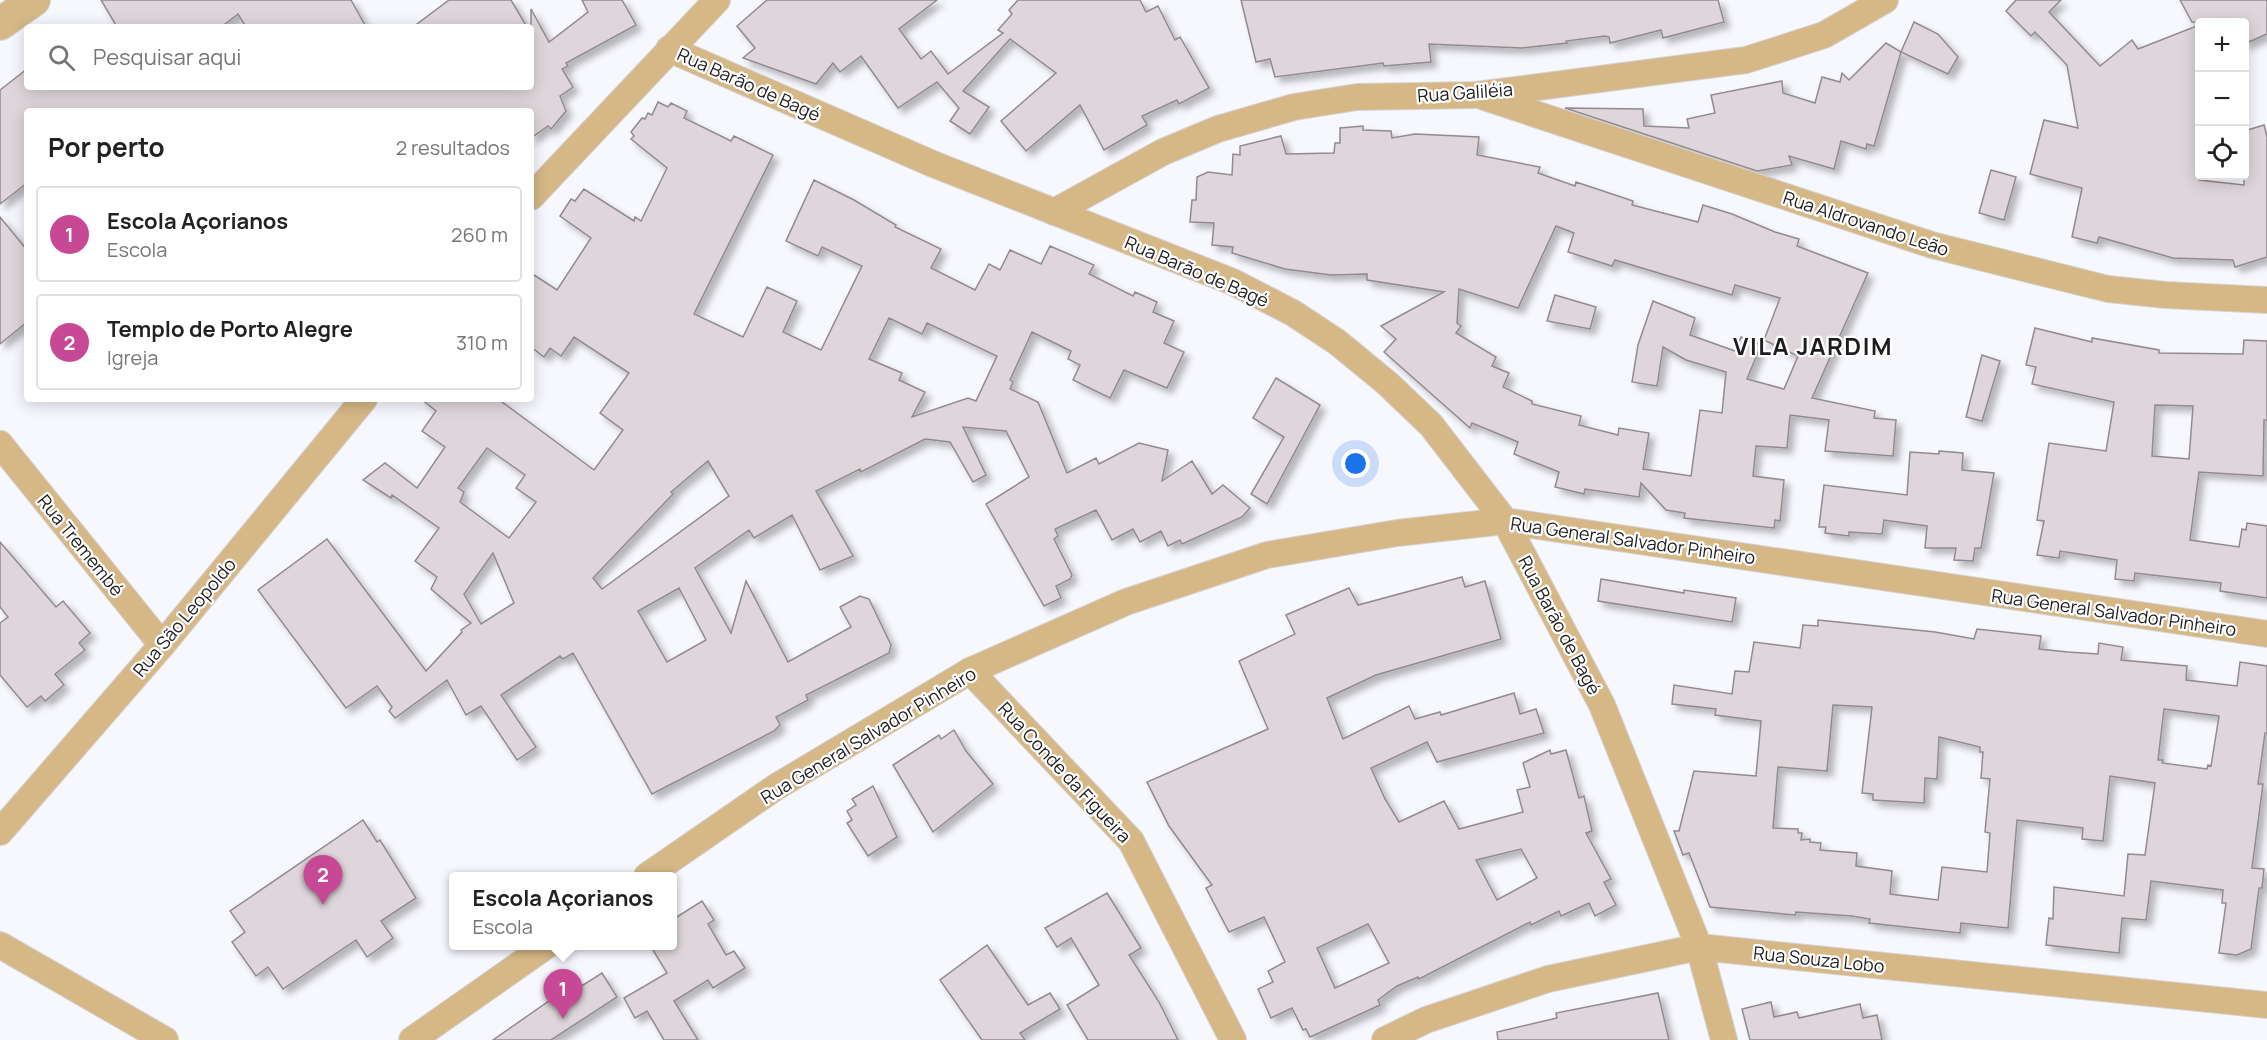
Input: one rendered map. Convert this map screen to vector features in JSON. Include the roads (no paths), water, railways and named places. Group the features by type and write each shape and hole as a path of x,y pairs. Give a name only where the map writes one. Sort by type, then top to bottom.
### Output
{"street":[{"path":"0,24 34,0"},
{"path":"534,194 717,0"},
{"name":"Rua Galiléia","path":"1054,212 1163,152 1218,129 1294,107 1357,97 1476,95 1746,60 1824,35 1885,0"},
{"name":"Rua Barão de Bagé","path":"669,49 933,164 1233,282 1293,313 1337,342 1431,425 1505,521 1602,705 1699,947 1724,1040"},
{"name":"Rua Aldrovando Leão","path":"1476,95 1932,245 2108,289 2267,300"},
{"name":"Rua São Leopoldo","path":"0,832 162,645 362,402"},
{"name":"Rua Tremembé","path":"0,444 162,645"},
{"name":"Rua General Salvador Pinheiro","path":"653,872 777,787 970,671 1126,602 1267,555 1397,533 1505,521 2267,634"},
{"name":"Rua Conde da Figueira","path":"970,671 1131,840 1233,1040"},
{"path":"0,945 165,1040"},
{"name":"Rua Souza Lobo","path":"1385,1040 1426,1020 1538,982 1699,947 2267,1005"},
{"path":"412,1040 539,950"}],"place":[{"name":"Templo de Porto Alegre","path":"323,905"},
{"name":"Escola Açorianos","path":"563,1019"}],"district":[{"name":"VILA JARDIM","path":"1813,345"}]}
